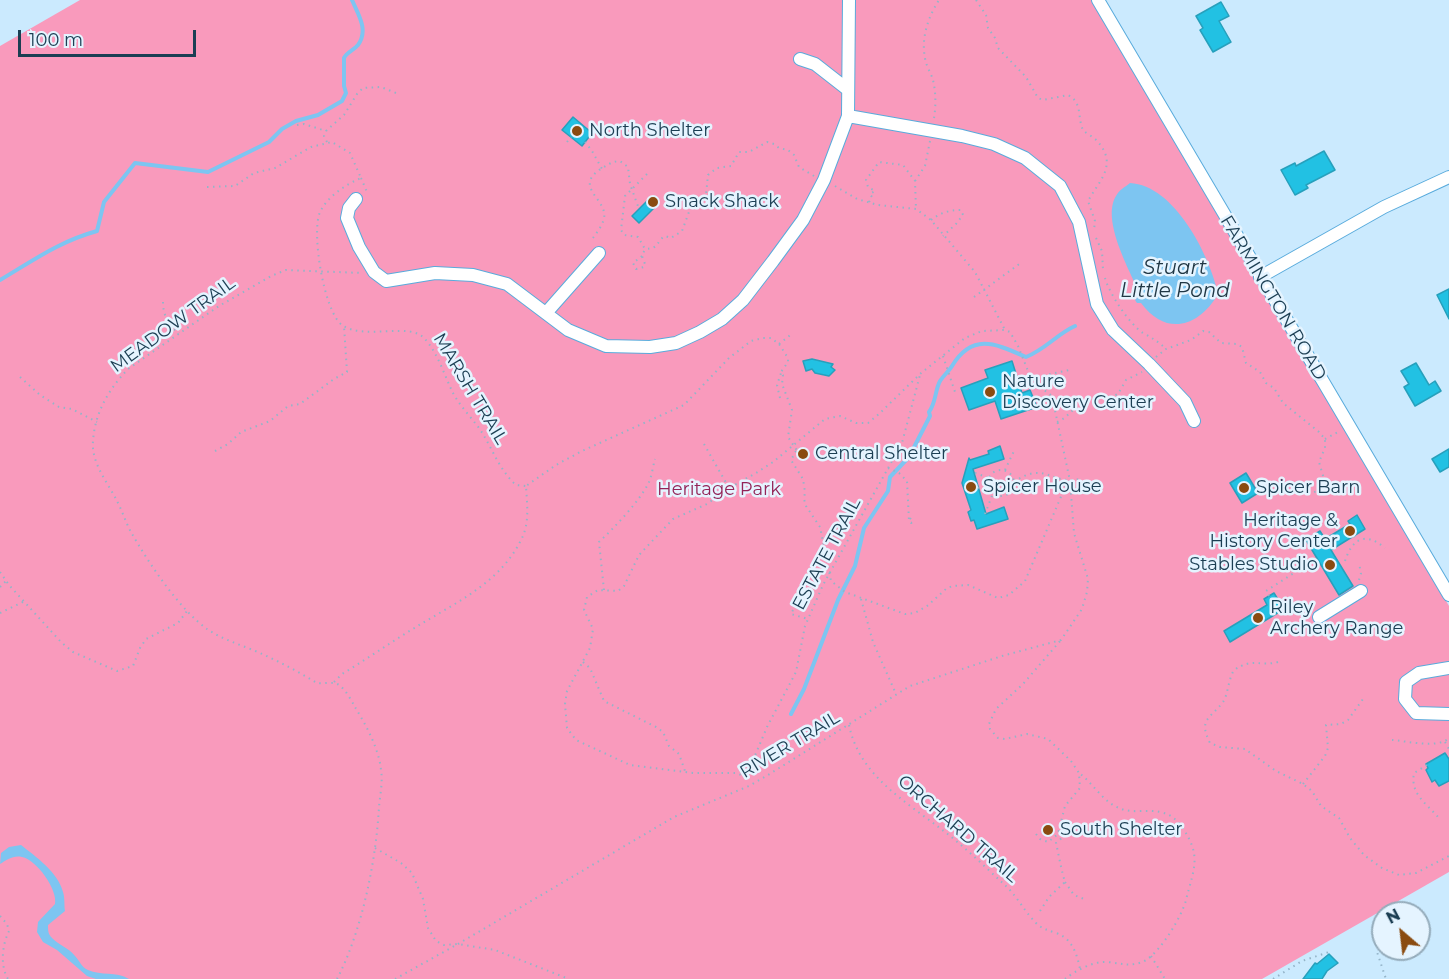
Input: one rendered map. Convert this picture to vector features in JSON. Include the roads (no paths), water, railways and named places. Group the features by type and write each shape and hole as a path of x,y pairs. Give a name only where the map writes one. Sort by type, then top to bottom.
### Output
{"street":[{"path":"362,198 349,208 347,218 359,247 374,272 386,281 435,273 473,275 507,284 568,330 606,346 650,347 676,343 722,320 743,300 803,220 824,180 848,116 849,0"},
{"name":"FARMINGTON ROAD","path":"1098,0 1449,595"},
{"path":"800,59 815,64 847,89"},
{"path":"848,116 984,141 1025,158 1060,186 1079,222 1097,304 1113,330 1185,402 1194,421"},
{"path":"1260,276 1384,207 1449,177"},
{"path":"546,313 599,253"},
{"path":"1319,617 1361,591"},
{"path":"1449,668 1419,673 1406,682 1405,699 1416,713 1449,714"}],"water":[{"name":"Stuart Little Pond","path":"1130,183 1146,187 1161,196 1175,209 1188,225 1207,260 1218,294 1201,314 1192,320 1182,324 1161,321 1135,300 1140,294 1124,259 1112,218 1112,206 1116,196"},
{"path":"21,845 51,872 63,892 65,911 48,925 48,932 51,936 73,953 86,969 129,979 96,979 87,976 57,950 43,942 37,932 38,922 55,904 50,884 40,869 28,859 10,858 0,864 1,853 9,847"}],"waterway":[{"path":"0,280 58,246 97,231 104,202 135,163 208,172 269,142 282,129 296,121 318,115 342,101 346,93 344,58 358,45 363,34 363,28 352,0"},
{"path":"791,714 804,689 838,600 855,566 864,528 888,491 890,477 909,457 930,416 929,412 942,379 968,348 977,345 995,345 1026,357 1075,326"}],"place":[{"name":"North Shelter","path":"577,131"},
{"name":"Snack Shack","path":"653,202"},
{"name":"Nature Discovery Center","path":"990,392"},
{"name":"Central Shelter","path":"803,454"},
{"name":"Spicer House","path":"971,487"},
{"name":"Spicer Barn","path":"1244,488"},
{"name":"Heritage & History Center","path":"1350,531"},
{"name":"Stables Studio","path":"1330,565"},
{"name":"Riley Archery Range","path":"1258,618"},
{"name":"South Shelter","path":"1048,830"}],"park label":[{"name":"Heritage Park","path":"719,490"}]}
